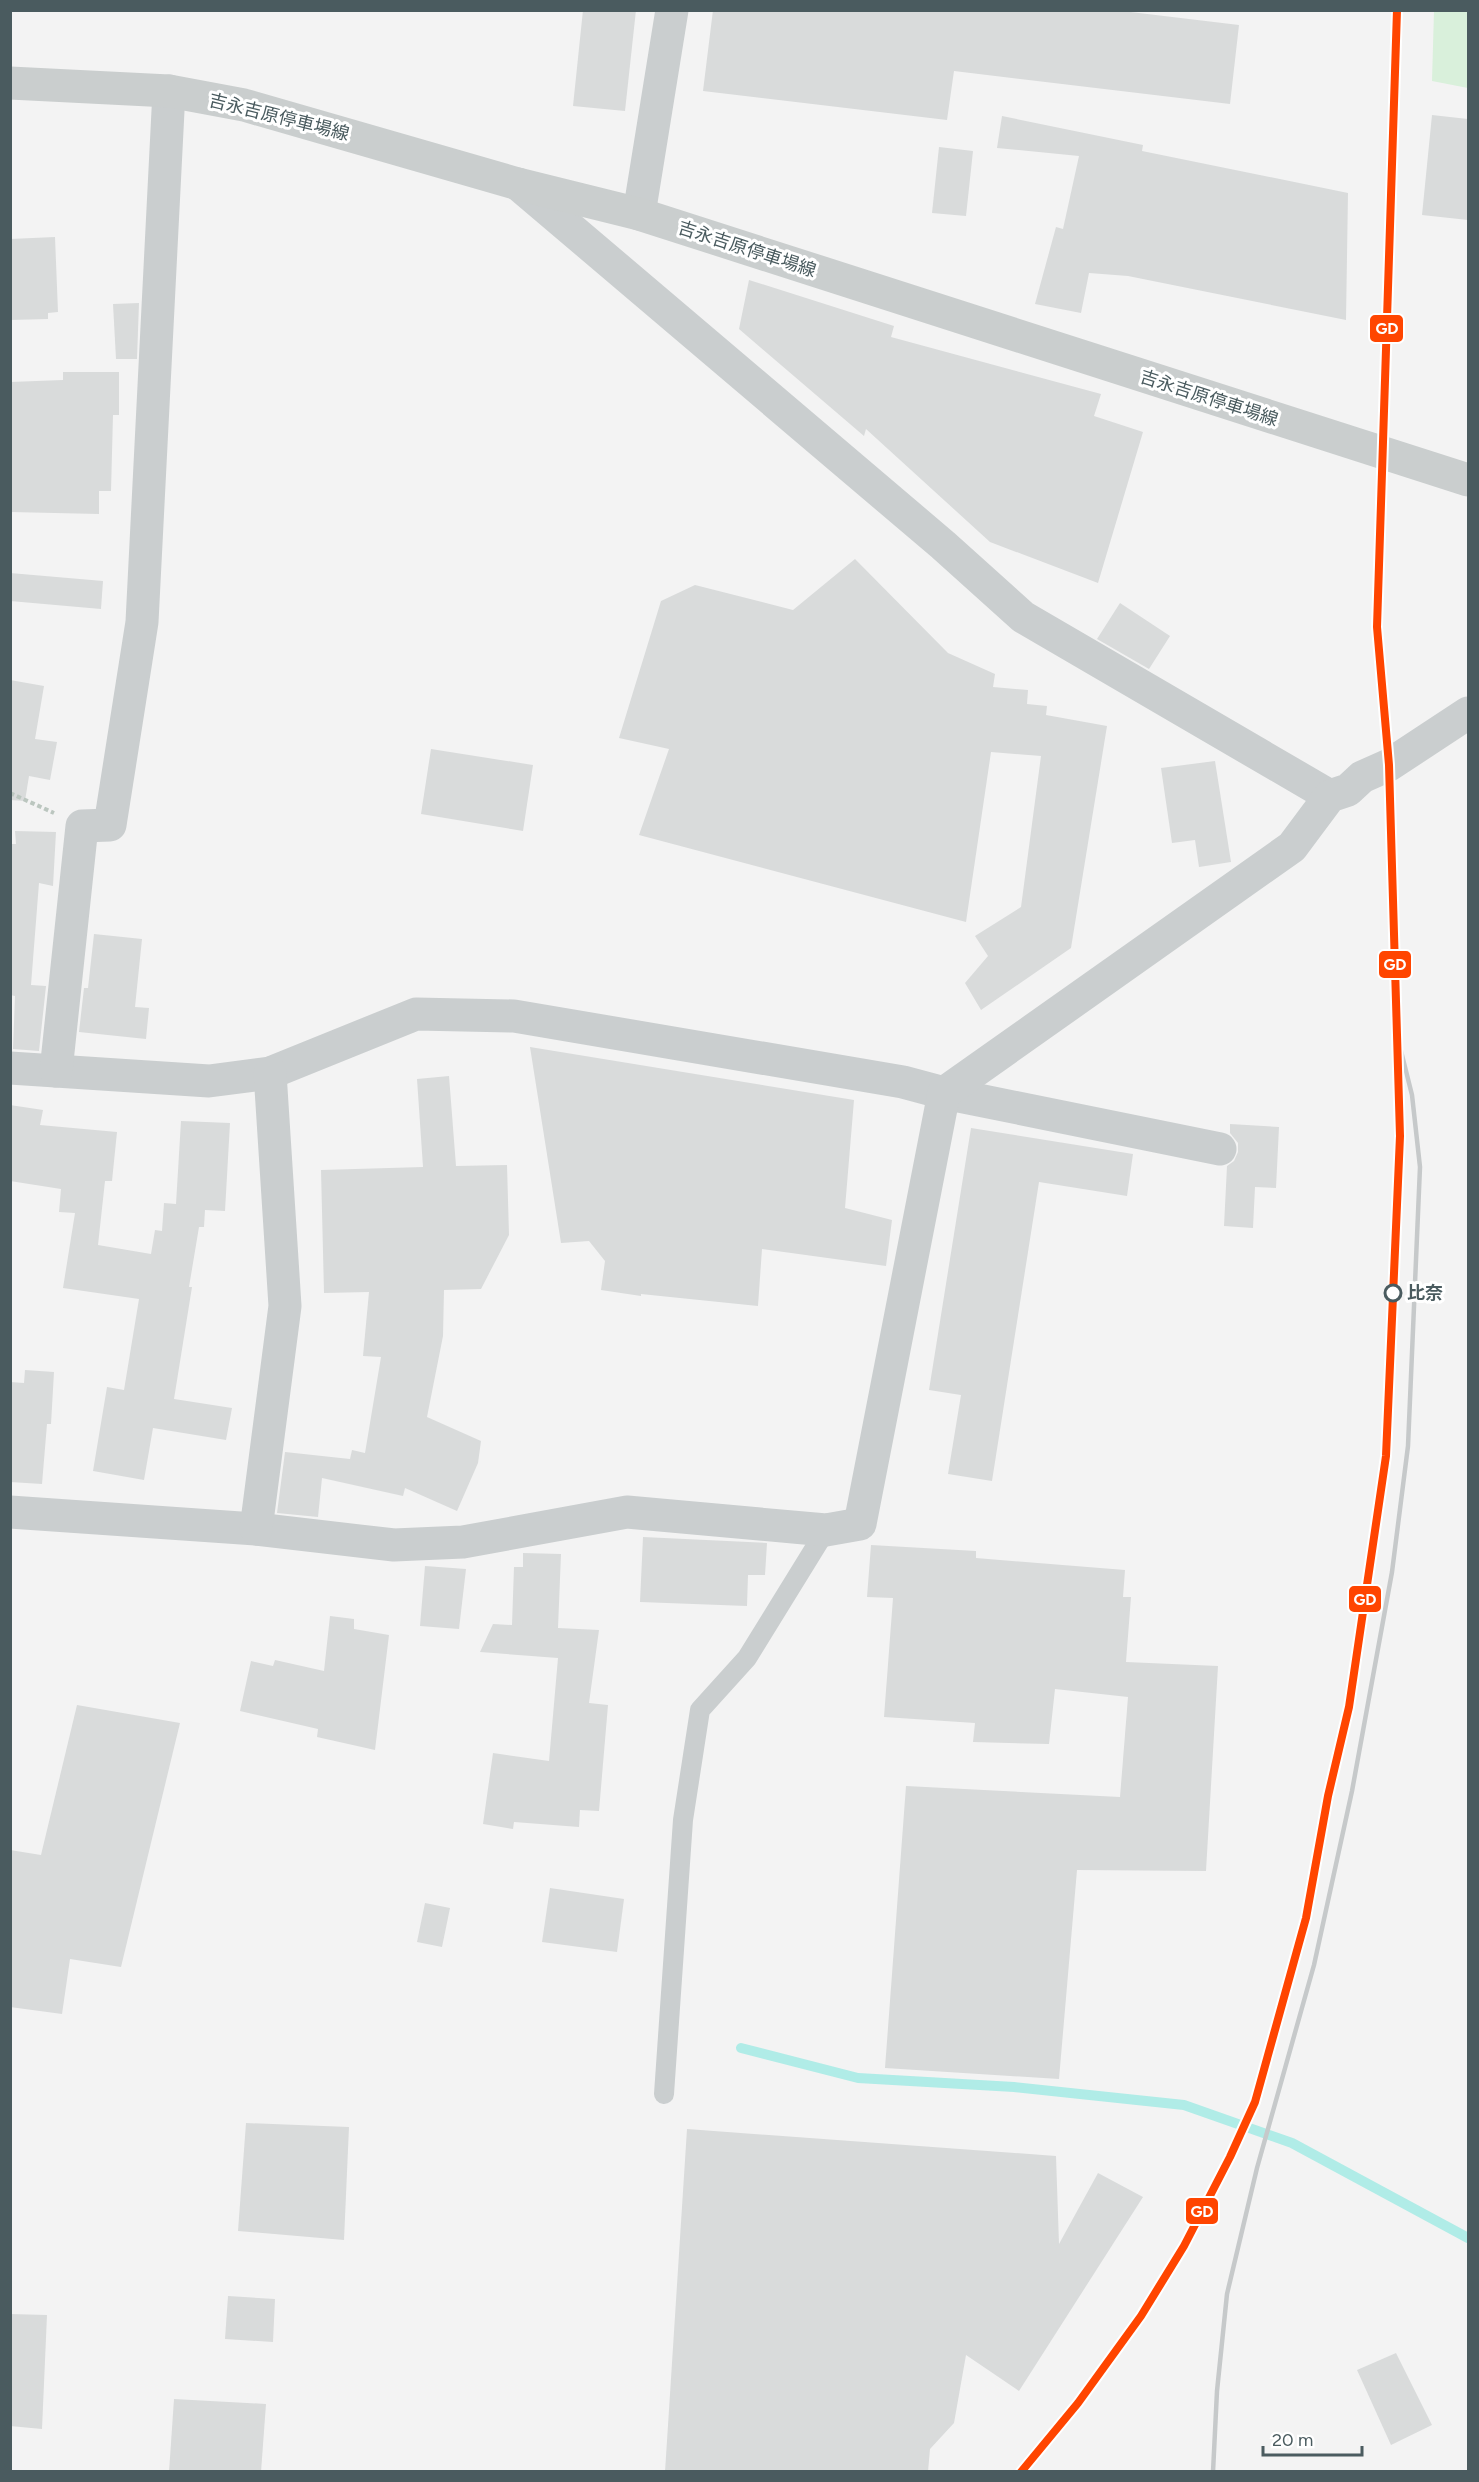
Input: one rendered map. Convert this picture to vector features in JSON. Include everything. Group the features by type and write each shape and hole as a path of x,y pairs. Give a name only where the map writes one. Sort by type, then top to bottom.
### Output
{"main road":[{"name":"吉永吉原停車場線","path":"10,83 169,92 244,105 518,184 639,214 1468,480"}],"street":[{"path":"639,214 672,10"},
{"path":"56,1071 82,826 110,825 142,622 169,92"},
{"path":"518,184 943,545 1023,617 1330,796"},
{"path":"10,1512 256,1529 394,1545 463,1542 627,1512 826,1530 860,1524 944,1093 1292,847 1330,796 1347,790 1362,777 1389,765 1468,713"},
{"path":"10,1068 209,1080 270,1073 416,1014 514,1016 903,1082 944,1093 1220,1149"},
{"path":"256,1529 285,1306 270,1073"}],"lane":[{"path":"664,2094 682,1821 700,1710 747,1658 826,1530"}],"path":[{"path":"10,793 82,826"}],"green space":[{"path":"1434,11 1468,11 1468,88 1432,81"}],"building":[{"path":"583,10 636,10 625,111 573,106"},
{"path":"713,10 1114,10 1239,25 1230,104 954,71 947,120 703,91"},
{"path":"1432,115 1468,119 1468,220 1422,215"},
{"path":"1002,116 1143,145 1142,151 1348,193 1346,320 1128,276 1089,273 1081,313 1035,304 1056,227 1063,229 1079,156 997,148"},
{"path":"939,147 973,151 966,216 932,213"},
{"path":"55,237 58,312 48,313 48,319 10,320 10,239"},
{"path":"749,280 894,326 891,337 1101,394 1094,416 1143,432 1098,583 990,542 866,429 864,436 739,329"},
{"path":"139,303 137,359 116,359 113,304"},
{"path":"63,372 119,372 119,415 113,415 111,491 99,491 99,514 10,512 10,382 63,380"},
{"path":"855,559 948,653 995,674 993,687 1028,690 1027,704 1047,706 1046,715 1107,726 1071,948 981,1010 965,983 988,956 975,936 1021,907 1041,756 991,752 966,922 639,835 669,749 619,738 661,601 695,585 793,610"},
{"path":"10,573 103,581 101,609 10,601"},
{"path":"1120,603 1170,636 1149,669 1097,639"},
{"path":"10,680 44,686 35,739 57,742 50,780 29,776 25,801 10,800"},
{"path":"431,749 533,765 523,831 421,814"},
{"path":"1215,761 1231,862 1199,867 1195,840 1172,843 1161,768"},
{"path":"15,831 56,832 53,886 39,883 31,985 46,986 39,1051 13,1049 15,996 10,995 10,844 16,844"},
{"path":"94,934 142,939 135,1007 149,1008 146,1039 79,1032 84,988 88,988"},
{"path":"530,1047 854,1100 845,1208 892,1220 886,1266 762,1249 758,1306 641,1294 641,1296 601,1290 605,1261 589,1241 561,1243"},
{"path":"449,1076 456,1166 507,1165 509,1235 481,1289 444,1290 443,1336 427,1417 481,1441 478,1463 457,1511 405,1488 403,1496 322,1478 318,1517 277,1513 285,1452 350,1459 352,1450 365,1453 381,1357 363,1356 369,1292 324,1293 321,1170 423,1167 417,1079"},
{"path":"10,1105 43,1110 40,1125 117,1132 112,1181 105,1181 98,1245 151,1254 155,1230 162,1231 164,1203 176,1204 181,1121 230,1123 225,1211 205,1210 204,1227 199,1227 174,1399 232,1408 226,1440 153,1428 144,1480 93,1471 107,1387 124,1390 139,1299 63,1288 75,1213 59,1212 61,1189 10,1181"},
{"path":"1230,1124 1279,1127 1276,1188 1255,1187 1253,1228 1224,1226 1227,1166 1234,1161 1238,1152 1238,1143 1230,1133"},
{"path":"971,1128 1133,1154 1127,1196 1039,1182 992,1481 948,1474 961,1395 929,1390"},
{"path":"25,1370 54,1372 51,1424 47,1424 42,1484 10,1482 10,1382 24,1383"},
{"path":"643,1537 767,1543 765,1575 748,1575 747,1606 640,1602"},
{"path":"871,1545 976,1551 976,1558 1125,1570 1123,1597 1131,1597 1126,1662 1218,1666 1206,1871 1077,1870 1059,2079 885,2068 906,1786 1120,1797 1128,1697 1055,1689 1049,1744 973,1742 975,1723 884,1717 893,1598 867,1597"},
{"path":"523,1553 561,1554 558,1628 599,1630 589,1703 608,1705 599,1811 580,1810 579,1827 514,1822 513,1829 483,1824 493,1753 549,1761 558,1658 480,1652 493,1624 512,1625 514,1567 523,1567"},
{"path":"425,1566 466,1569 459,1629 420,1626"},
{"path":"330,1616 354,1619 354,1629 389,1635 375,1750 317,1737 318,1729 240,1711 251,1661 273,1666 275,1660 324,1671"},
{"path":"77,1705 180,1723 121,1967 70,1959 62,2014 10,2007 10,1850 41,1855"},
{"path":"550,1888 624,1899 617,1952 542,1942"},
{"path":"425,1903 450,1908 442,1947 417,1942"},
{"path":"246,2123 349,2127 344,2240 238,2231"},
{"path":"687,2129 1056,2156 1059,2244 1098,2173 1143,2197 1019,2391 966,2355 954,2423 930,2449 928,2472 665,2472"},
{"path":"228,2296 275,2299 273,2342 225,2339"},
{"path":"10,2314 47,2315 42,2429 10,2426"},
{"path":"1396,2353 1432,2425 1391,2445 1357,2370"},
{"path":"174,2399 266,2404 261,2472 169,2472"}],"waterway":[{"path":"741,2048 858,2078 1014,2087 1184,2105 1292,2143 1468,2238"}],"railway":[{"path":"1213,2472 1217,2391 1227,2294 1257,2168 1314,1965 1352,1791 1392,1572 1408,1446 1420,1167 1412,1095 1397,1035"}],"transit line":[{"name":"GD","path":"1021,2472 1078,2403 1141,2316 1184,2246 1230,2157 1255,2102 1306,1918 1328,1796 1349,1707 1386,1456 1400,1136 1389,765 1377,627 1397,10"}],"place":[{"name":"比奈","path":"1393,1293"}]}
